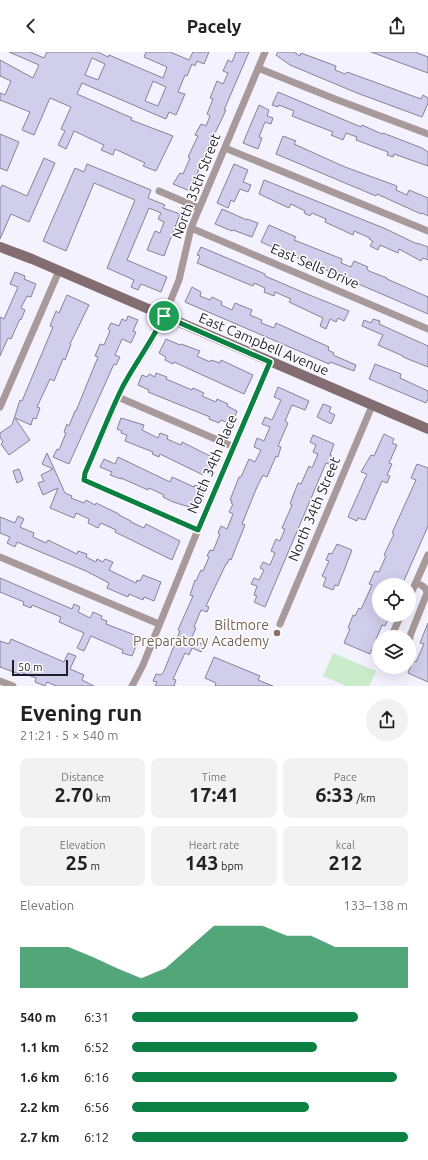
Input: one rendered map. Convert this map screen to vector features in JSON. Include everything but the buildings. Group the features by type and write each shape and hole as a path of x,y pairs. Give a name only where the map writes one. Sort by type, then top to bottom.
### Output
{"street":[{"name":"North 35th Street","path":"198,530 84,480 85,473 118,397 131,372 150,343 177,286 191,228 265,52"},
{"path":"258,68 428,134"},
{"path":"225,148 428,231"},
{"path":"159,191 199,208"},
{"name":"East Sells Drive","path":"191,228 428,329"},
{"name":"East Campbell Avenue","path":"0,247 372,406 428,428"},
{"path":"0,407 59,271"},
{"name":"North 34th Place","path":"132,686 143,665 198,530 270,362"},
{"path":"118,397 234,447"},
{"name":"North 34th Street","path":"280,624 372,406"},
{"path":"416,621 427,594 423,585 416,583 428,555"},
{"path":"0,557 159,624"},
{"path":"0,681 13,686"}],"green space":[{"path":"333,653 372,669 372,674 375,674 369,686 346,686 323,676"}],"place":[{"name":"Biltmore Preparatory Academy","path":"277,633"}],"route":[{"path":"164,316 270,362 198,530 84,480 85,473 122,388 150,343 164,316"}]}
